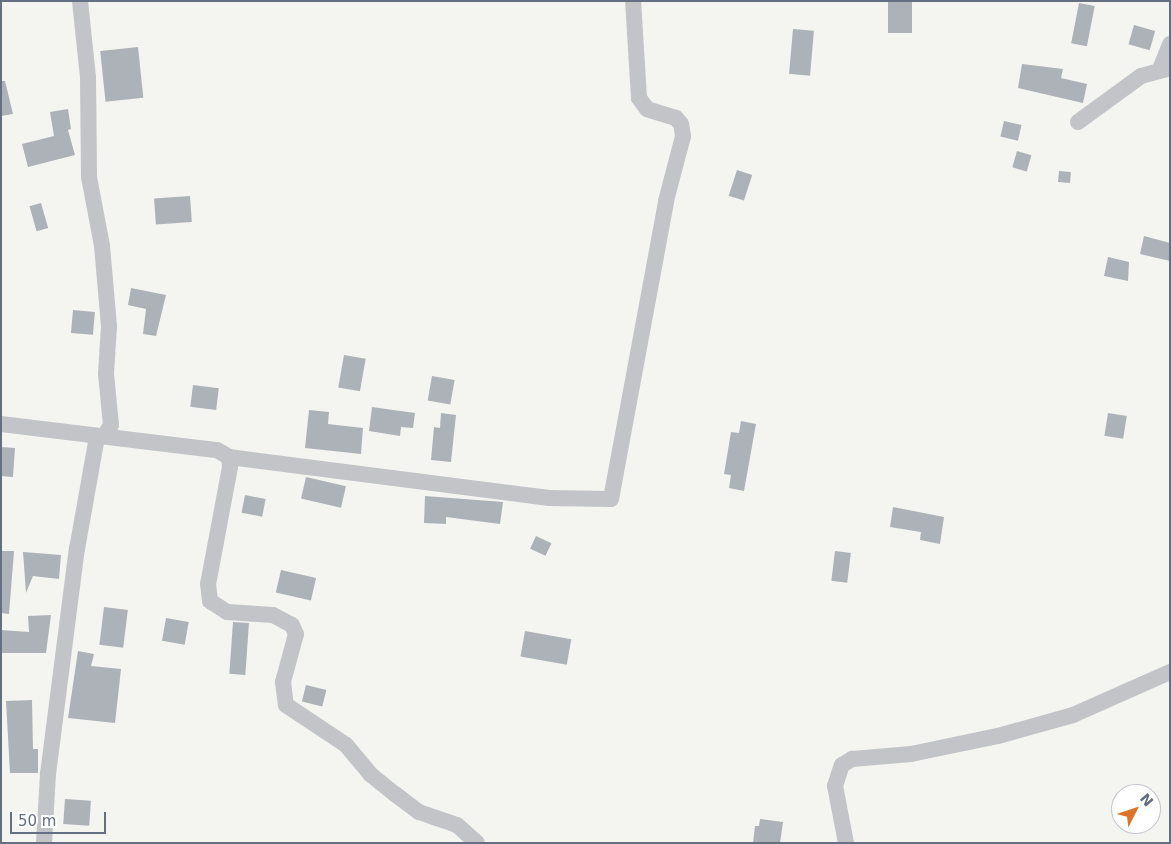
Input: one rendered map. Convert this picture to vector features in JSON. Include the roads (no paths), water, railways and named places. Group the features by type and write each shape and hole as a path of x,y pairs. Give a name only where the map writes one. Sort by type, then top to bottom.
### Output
{"street":[{"path":"44,843 48,774 72,588 100,436 111,425 106,374 110,326 102,246 88,168 88,77 80,1"},
{"path":"1,424 100,436 116,440 217,450 229,458 549,498 611,499 666,200 683,136 681,124 676,118 647,109 639,98 633,1"},
{"path":"1078,122 1141,76 1165,69 1170,44"},
{"path":"229,458 230,467 208,584 210,600 227,612 273,615 292,625 296,634 283,682 286,705 346,745 370,774 419,812 457,825 477,843"},
{"path":"846,843 835,786 842,765 852,759 912,754 998,736 1072,715 1170,672"}]}
